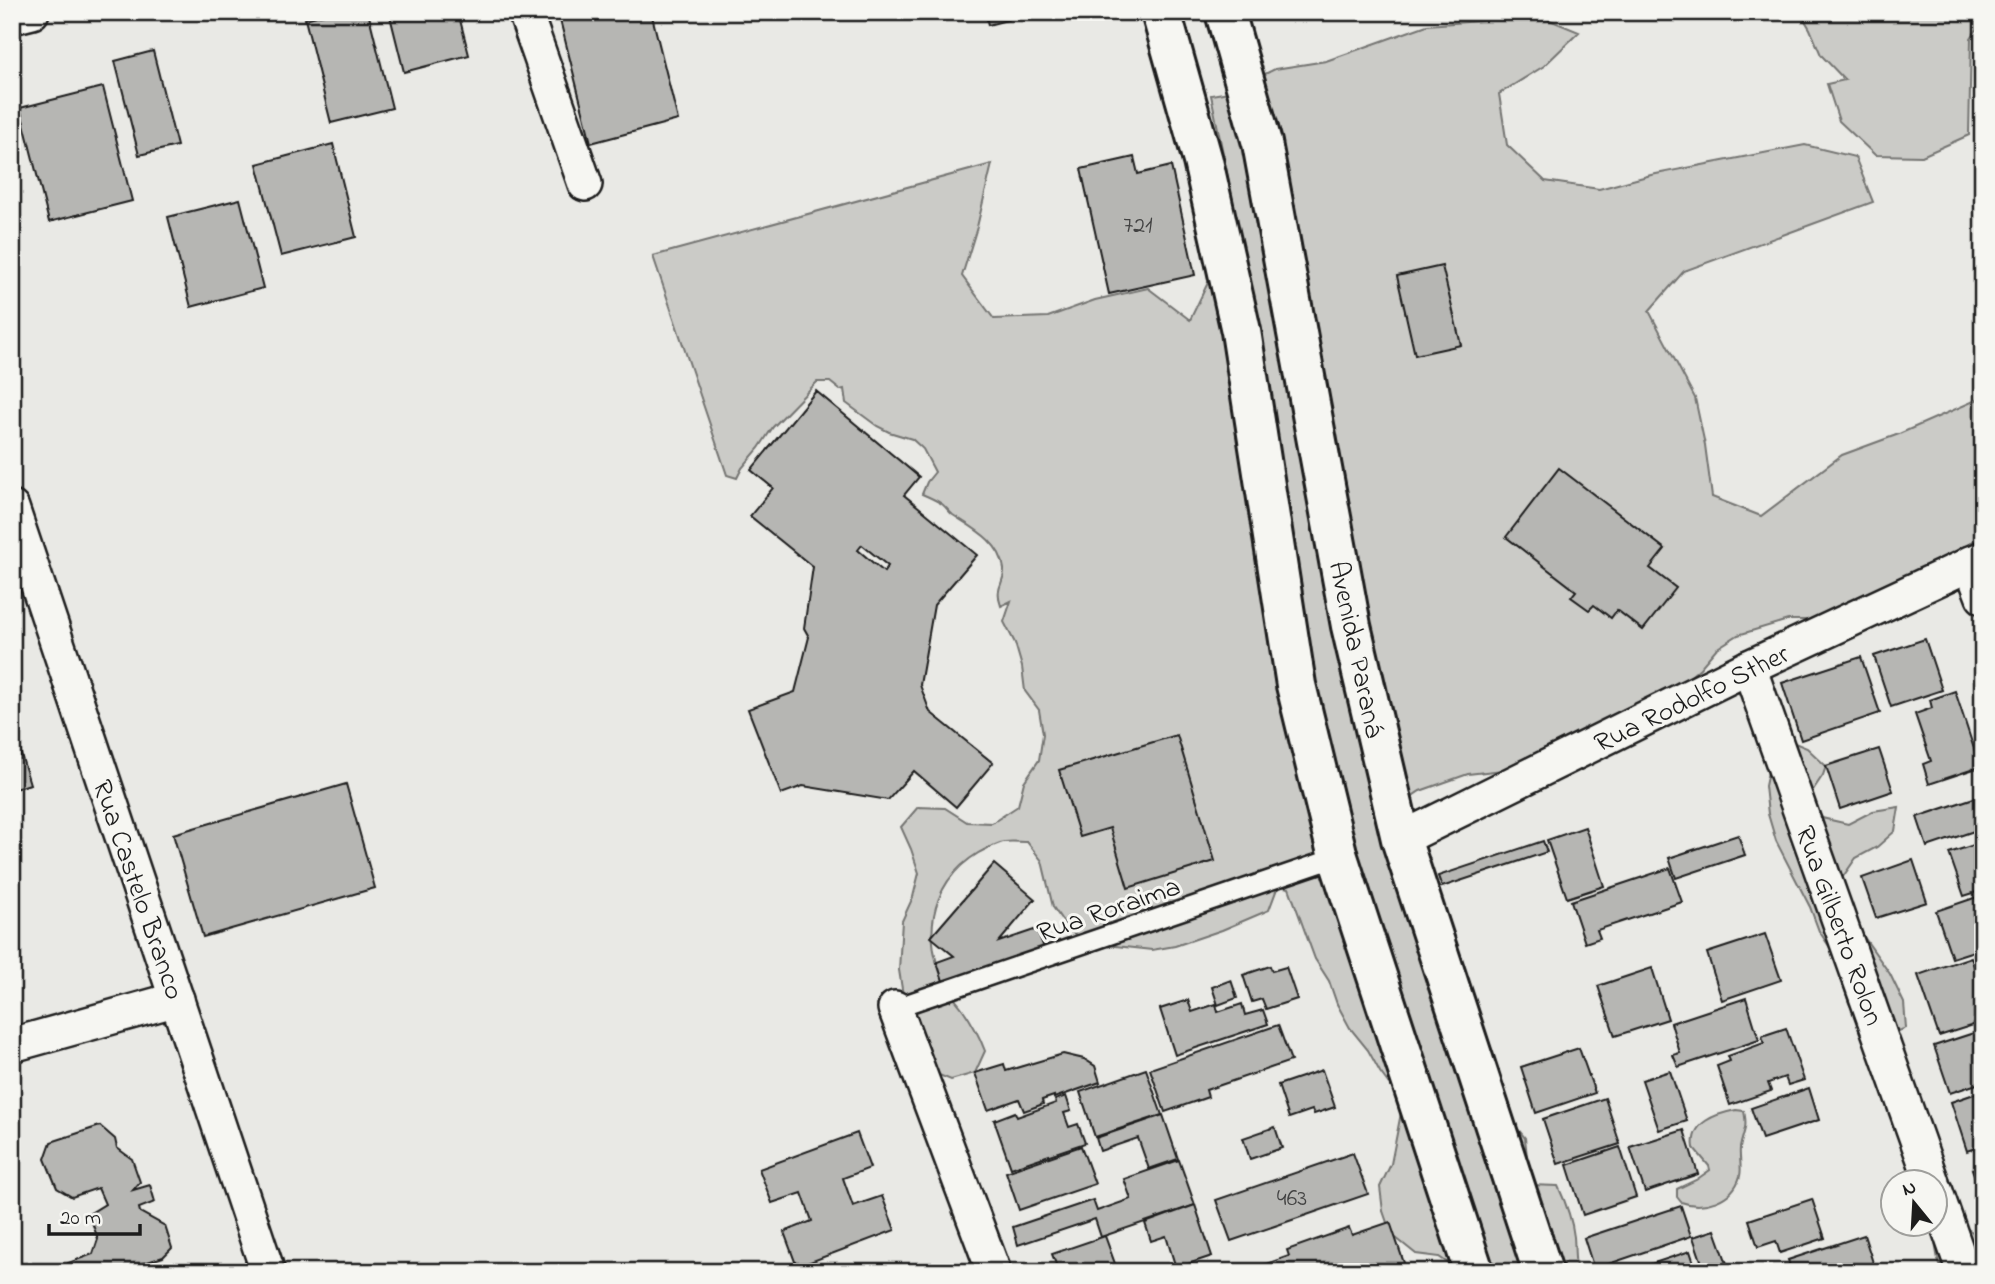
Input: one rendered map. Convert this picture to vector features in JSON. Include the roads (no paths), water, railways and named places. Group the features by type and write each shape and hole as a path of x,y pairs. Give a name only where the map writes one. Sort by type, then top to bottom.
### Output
{"main road":[{"path":"1161,12 1203,161 1241,331 1296,685 1338,858 1474,1272"},
{"name":"Avenida Paraná","path":"1225,12 1262,143 1351,625 1401,839 1543,1272"}],"street":[{"path":"12,18 32,12"},
{"path":"526,12 585,184"},
{"name":"Rua Castelo Branco","path":"12,508 268,1272"},
{"path":"1976,560 1983,597"},
{"name":"Rua Rodolfo Sther","path":"1401,839 1749,667 1976,560"},
{"name":"Rua Gilberto Rolon","path":"1749,667 1927,1168"},
{"path":"12,1045 177,999"},
{"path":"894,1008 994,1272"},
{"path":"1950,1232 1964,1272"}],"lane":[{"name":"Rua Roraima","path":"894,1008 1338,858"}]}
